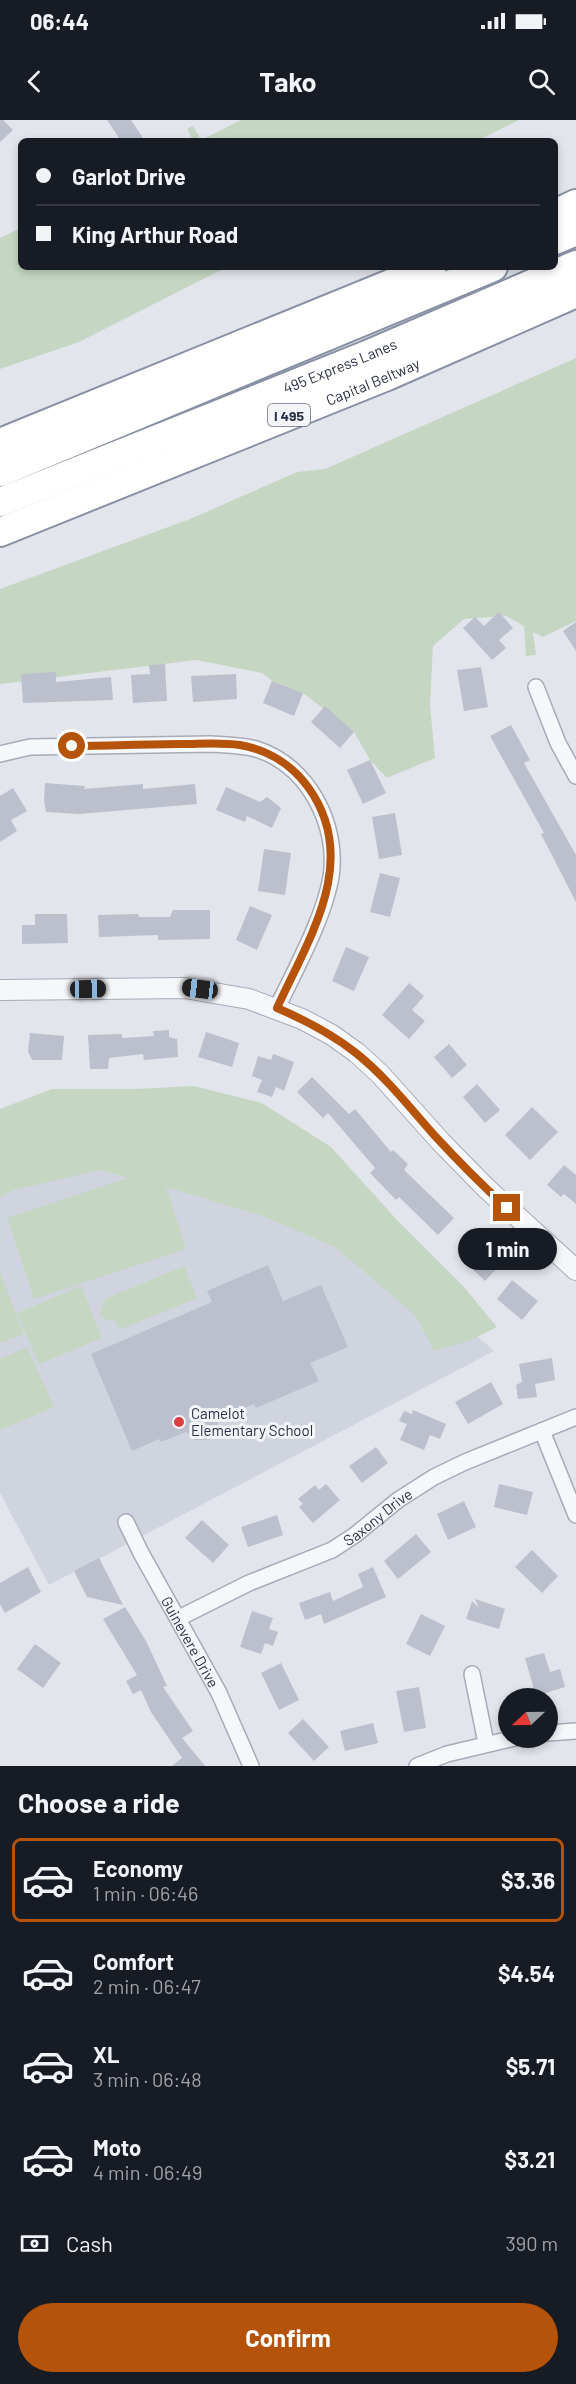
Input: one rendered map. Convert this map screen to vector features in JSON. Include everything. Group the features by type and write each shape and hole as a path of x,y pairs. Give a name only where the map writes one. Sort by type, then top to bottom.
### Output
{"highway":[{"path":"558,213 576,204"},
{"path":"558,239 576,231"},
{"name":"495 Express Lanes","path":"0,502 367,356 576,265"},
{"path":"0,443 425,270"},
{"name":"495 Express Lanes","path":"0,472 486,270"},
{"name":"Capital Beltway","path":"0,532 397,371 576,293"}],"street":[{"path":"537,687 558,742 575,771"},
{"path":"0,754 30,747 239,745 274,757 289,767 308,787 323,813 332,854 331,875 317,920 277,1008"},
{"path":"0,990 185,988 238,996 277,1008 312,1024 357,1053 380,1074 486,1188 576,1270"},
{"name":"Saxony Drive","path":"179,1618 249,1583 332,1550 434,1477 576,1417"},
{"path":"542,1431 576,1515"},
{"name":"Guinevere Drive","path":"126,1521 141,1553 219,1693 251,1766"},
{"path":"472,1674 486,1743"},
{"path":"558,1732 576,1731"},
{"path":"417,1766 447,1754 498,1741"}],"shaded area":[{"name":"Camelot Elementary School","path":"240,1123 494,1351 49,1585 0,1493 0,1124"}],"green space":[{"path":"241,120 519,120 483,138 205,138"},
{"path":"193,126 200,138 192,138 187,129"},
{"path":"18,229 18,270 221,270 79,342 0,369 0,238"},
{"path":"576,358 576,621 543,637 533,632 536,655 526,656 524,626 506,616 464,619 433,646 430,705 435,758 387,778 370,760 354,732 303,693 272,681 262,673 196,660 0,684 0,589 190,519 297,472 325,469"},
{"path":"194,1086 262,1103 331,1147 398,1221 464,1287 497,1327 469,1341 434,1351 415,1315 335,1247 263,1216 166,1187 186,1249 34,1299 7,1218 128,1178 100,1170 14,1190 0,1197 0,1109 52,1089"},
{"path":"184,1266 197,1298 119,1330 114,1319 109,1321 102,1318 100,1313 105,1299"},
{"path":"0,1272 24,1334 0,1343"},
{"path":"81,1286 102,1338 39,1364 17,1313"},
{"path":"27,1347 54,1407 0,1430 0,1359"}],"building":[{"path":"0,120 3,120 13,130 0,142"},
{"path":"107,120 131,120 143,138 119,138"},
{"path":"499,612 513,628 499,640 506,648 492,660 463,628 475,617 484,626"},
{"path":"576,622 576,651 563,631"},
{"path":"165,664 167,701 133,703 131,675 150,674 149,665"},
{"path":"481,667 488,707 464,711 457,670"},
{"path":"56,672 56,682 111,677 113,700 23,703 21,674"},
{"path":"236,674 237,699 193,702 191,676"},
{"path":"272,681 303,693 294,716 263,703"},
{"path":"325,706 354,732 340,748 311,722"},
{"path":"511,725 530,760 524,763 576,855 576,902 541,834 544,833 490,736"},
{"path":"370,760 386,793 363,804 347,770"},
{"path":"45,783 85,786 84,789 143,784 143,789 195,784 197,804 79,814 46,812"},
{"path":"226,787 260,802 267,797 281,808 272,828 247,816 245,822 216,810"},
{"path":"13,788 27,811 11,820 17,831 0,842 0,796"},
{"path":"395,813 402,855 379,859 372,817"},
{"path":"264,849 291,853 285,895 258,891"},
{"path":"380,873 400,878 390,917 370,912"},
{"path":"250,906 272,915 257,950 236,940"},
{"path":"173,910 210,910 210,939 158,940 158,935 99,937 98,915 138,914 139,917 170,917"},
{"path":"35,914 67,914 68,943 22,944 22,925 35,925"},
{"path":"346,947 369,957 354,991 332,981"},
{"path":"409,983 424,996 412,1010 425,1021 409,1039 382,1015"},
{"path":"169,1030 169,1037 177,1039 178,1057 144,1060 143,1054 109,1058 108,1069 90,1069 88,1035 122,1034 122,1038 154,1036 153,1031"},
{"path":"206,1032 239,1043 232,1067 198,1057"},
{"path":"30,1033 64,1036 62,1060 32,1060 28,1051"},
{"path":"449,1044 467,1065 452,1078 434,1057"},
{"path":"273,1054 294,1062 284,1091 276,1087 272,1097 257,1092 262,1080 252,1076 258,1056 271,1060"},
{"path":"312,1077 349,1114 355,1109 391,1152 393,1150 408,1164 404,1170 454,1218 438,1235 399,1197 396,1200 370,1173 375,1168 328,1113 323,1118 297,1092"},
{"path":"477,1084 500,1110 485,1123 463,1097"},
{"path":"532,1107 558,1132 530,1160 505,1135"},
{"path":"564,1165 576,1175 576,1204 564,1194 561,1197 547,1185"},
{"path":"480,1244 501,1264 485,1281 464,1261"},
{"path":"268,1265 283,1301 321,1285 348,1347 310,1363 319,1381 256,1408 254,1404 219,1419 215,1434 208,1440 195,1440 186,1432 161,1442 159,1439 132,1451 91,1354 212,1302 207,1291"},
{"path":"512,1280 538,1301 522,1320 497,1299"},
{"path":"552,1358 555,1380 535,1384 537,1397 518,1399 516,1385 522,1382 519,1364"},
{"path":"491,1382 503,1404 468,1424 455,1402"},
{"path":"413,1410 446,1424 440,1439 430,1435 424,1450 400,1440 407,1424 399,1421 404,1411 412,1414"},
{"path":"376,1447 388,1463 362,1483 349,1466"},
{"path":"326,1484 340,1500 313,1523 299,1507 303,1504 298,1499 315,1485 319,1490"},
{"path":"499,1484 533,1492 527,1515 494,1507"},
{"path":"464,1501 476,1527 448,1540 437,1514"},
{"path":"277,1515 283,1535 248,1547 241,1527"},
{"path":"202,1520 229,1545 213,1563 185,1538"},
{"path":"416,1534 431,1552 398,1579 384,1561"},
{"path":"532,1550 558,1576 542,1593 515,1567"},
{"path":"99,1558 123,1605 87,1597 74,1571"},
{"path":"28,1567 41,1592 5,1613 0,1604 0,1583"},
{"path":"373,1567 386,1597 324,1624 321,1614 305,1620 299,1603 330,1592 333,1601 363,1587 358,1574"},
{"path":"475,1599 505,1609 499,1629 466,1619 472,1601 479,1608"},
{"path":"125,1607 146,1641 167,1686 163,1687 193,1731 182,1738 205,1766 172,1766 182,1758 151,1712 141,1690 133,1694 126,1681 137,1675 103,1619"},
{"path":"252,1611 273,1618 269,1629 278,1632 273,1646 265,1643 261,1654 240,1647"},
{"path":"421,1614 445,1626 430,1656 406,1644"},
{"path":"35,1644 61,1663 43,1688 17,1669"},
{"path":"544,1653 550,1672 560,1669 565,1687 558,1689 534,1688 525,1658"},
{"path":"281,1663 299,1700 279,1710 261,1673"},
{"path":"419,1687 426,1728 404,1732 396,1691"},
{"path":"303,1719 329,1747 314,1761 288,1733"},
{"path":"373,1723 378,1743 345,1751 340,1731"}],"place":[{"name":"Camelot Elementary School","path":"179,1422"}],"route":[{"path":"72,746 239,745 274,757 302,779 323,813 332,854 331,875 328,891 317,920 277,1008 332,1035 357,1053 380,1074 441,1142 507,1208"}]}
